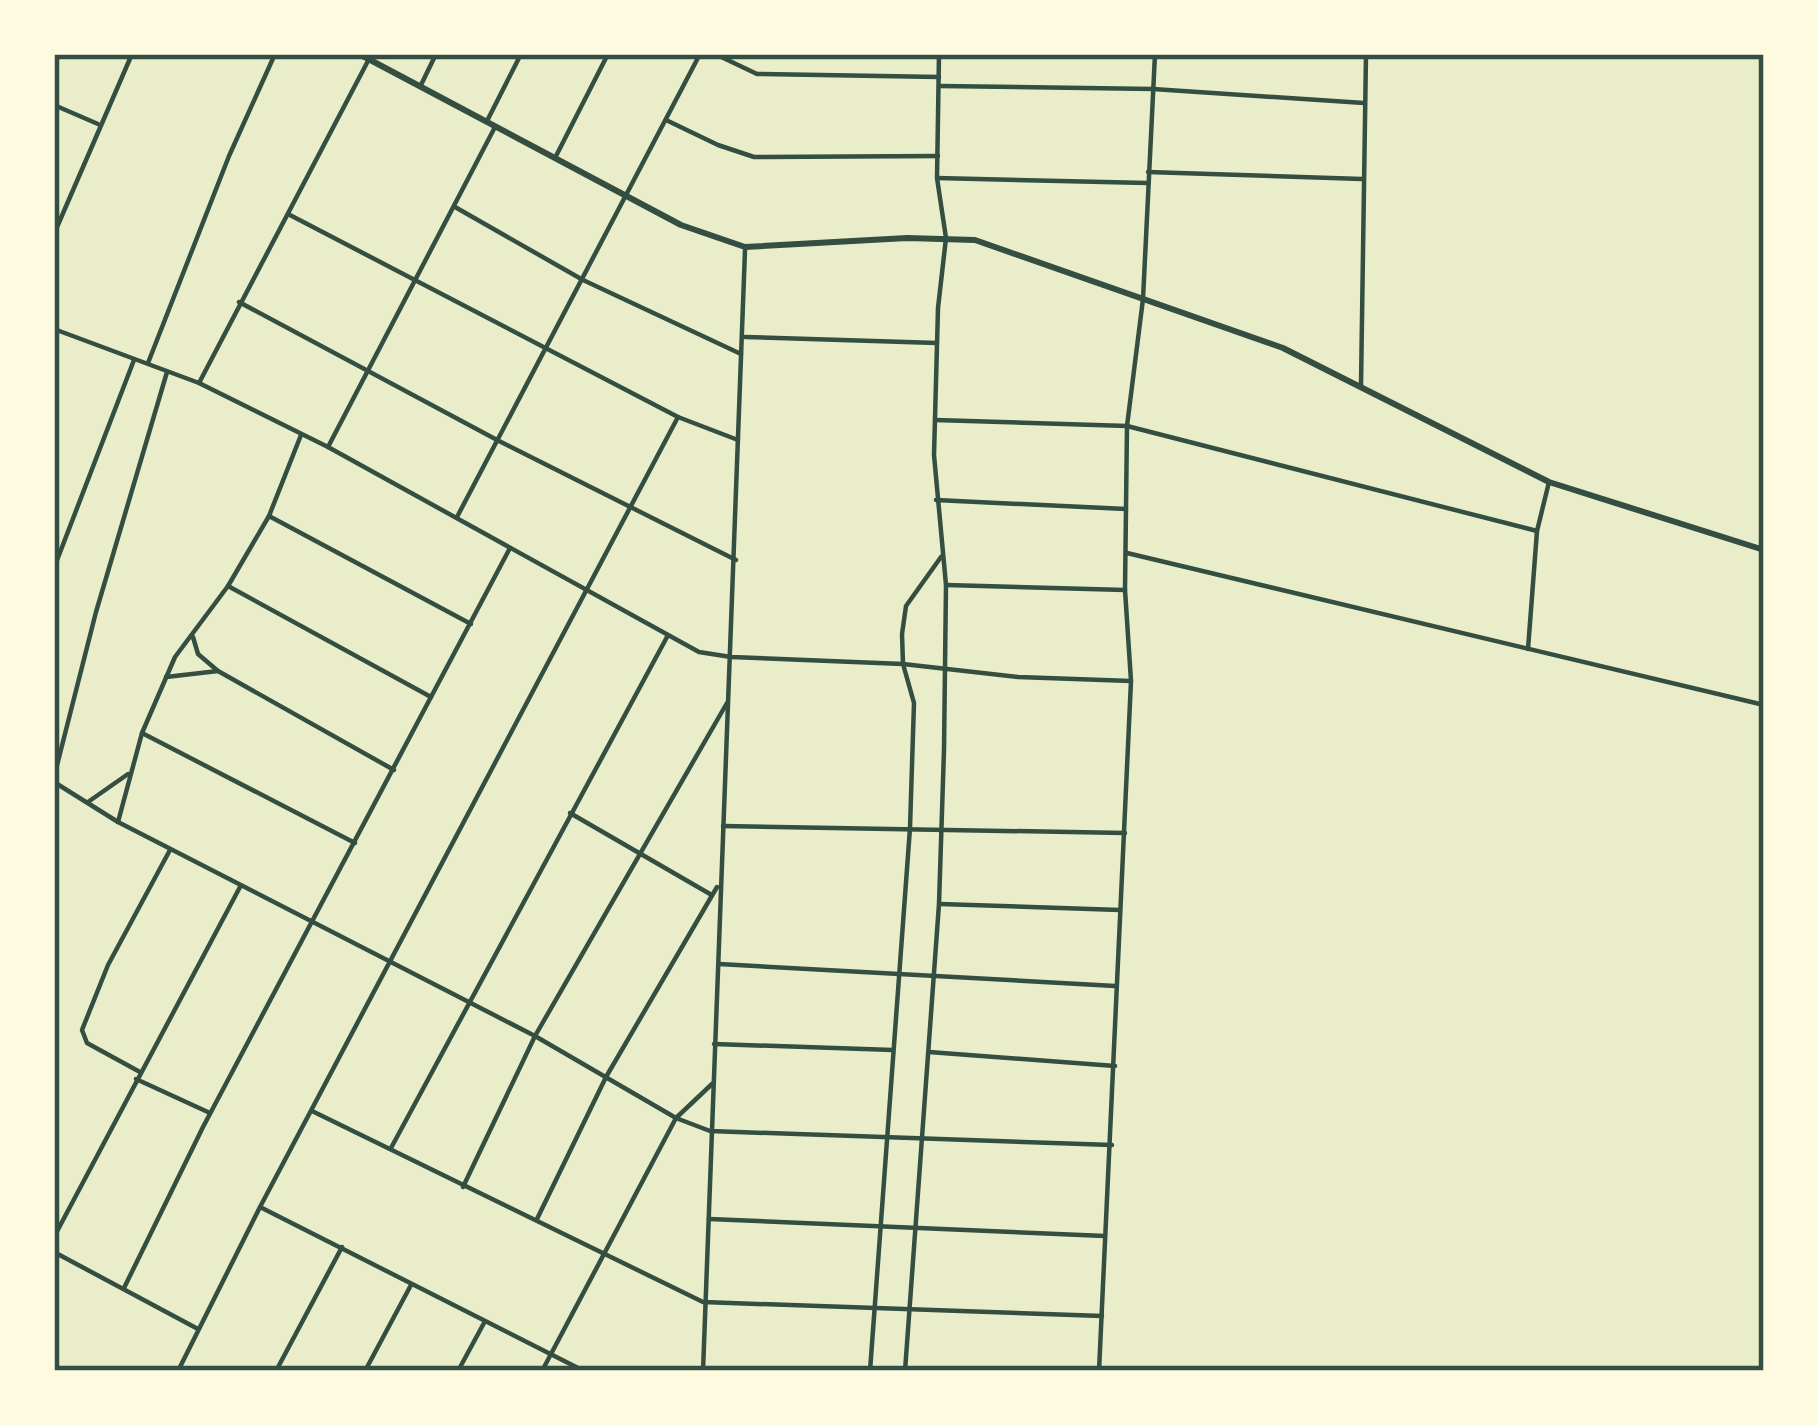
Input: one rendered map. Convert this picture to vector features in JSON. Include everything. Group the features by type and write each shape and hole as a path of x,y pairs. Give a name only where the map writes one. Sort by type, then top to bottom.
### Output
{"street":[{"path":"54,234 132,54"},
{"path":"148,363 220,176 275,54"},
{"path":"359,54 681,225 745,247 976,240 1283,348 1549,482 1764,550"},
{"path":"420,86 436,54"},
{"path":"487,121 521,54"},
{"path":"556,156 608,54"},
{"path":"457,517 700,54"},
{"path":"715,54 757,74 939,77"},
{"path":"905,1371 942,828 946,585 936,500 935,420 946,238 937,178 939,54"},
{"path":"1099,1371 1131,680 1125,590 1127,426 1143,299 1155,54"},
{"path":"1360,385 1366,54"},
{"path":"199,382 369,59"},
{"path":"939,86 1153,89 1364,103"},
{"path":"54,105 99,124"},
{"path":"666,120 754,157 938,156"},
{"path":"328,447 496,125"},
{"path":"1148,172 1362,179"},
{"path":"937,178 1147,183"},
{"path":"455,207 583,280 741,354"},
{"path":"288,214 678,416 739,440"},
{"path":"704,1371 745,247"},
{"path":"239,302 736,560"},
{"path":"54,329 199,382 328,447 700,652 1131,680"},
{"path":"742,337 937,343"},
{"path":"54,568 134,360"},
{"path":"167,370 96,612 54,779 118,822 535,1036 676,1118 710,1131 1112,1145"},
{"path":"178,1371 678,416"},
{"path":"935,420 1127,426 1537,531"},
{"path":"118,822 128,774 175,657 228,586 269,516 302,435"},
{"path":"1528,649 1537,531 1549,482"},
{"path":"936,500 1126,509"},
{"path":"269,516 471,624"},
{"path":"124,1288 210,1113 511,546"},
{"path":"1125,553 1764,705"},
{"path":"870,1371 910,828 914,703 903,664 906,606 940,557"},
{"path":"946,585 1125,590"},
{"path":"228,586 431,698"},
{"path":"194,637 198,654 218,671 394,770"},
{"path":"391,1148 667,637"},
{"path":"166,676 218,671"},
{"path":"464,1187 535,1036 729,700"},
{"path":"142,734 355,844"},
{"path":"87,803 128,774"},
{"path":"569,813 713,895"},
{"path":"723,826 1125,833"},
{"path":"170,849 108,965 82,1030 87,1043 210,1113"},
{"path":"536,1219 606,1077 720,882"},
{"path":"54,1237 240,887"},
{"path":"939,904 1120,910"},
{"path":"717,963 1115,986"},
{"path":"714,1044 892,1050"},
{"path":"927,1052 1115,1066"},
{"path":"542,1371 676,1118 712,1084"},
{"path":"312,1111 703,1301 1102,1316"},
{"path":"260,1207 584,1371"},
{"path":"708,1219 1106,1236"},
{"path":"276,1371 342,1247"},
{"path":"54,1252 198,1329"},
{"path":"365,1371 411,1286"},
{"path":"458,1371 485,1323"}]}
